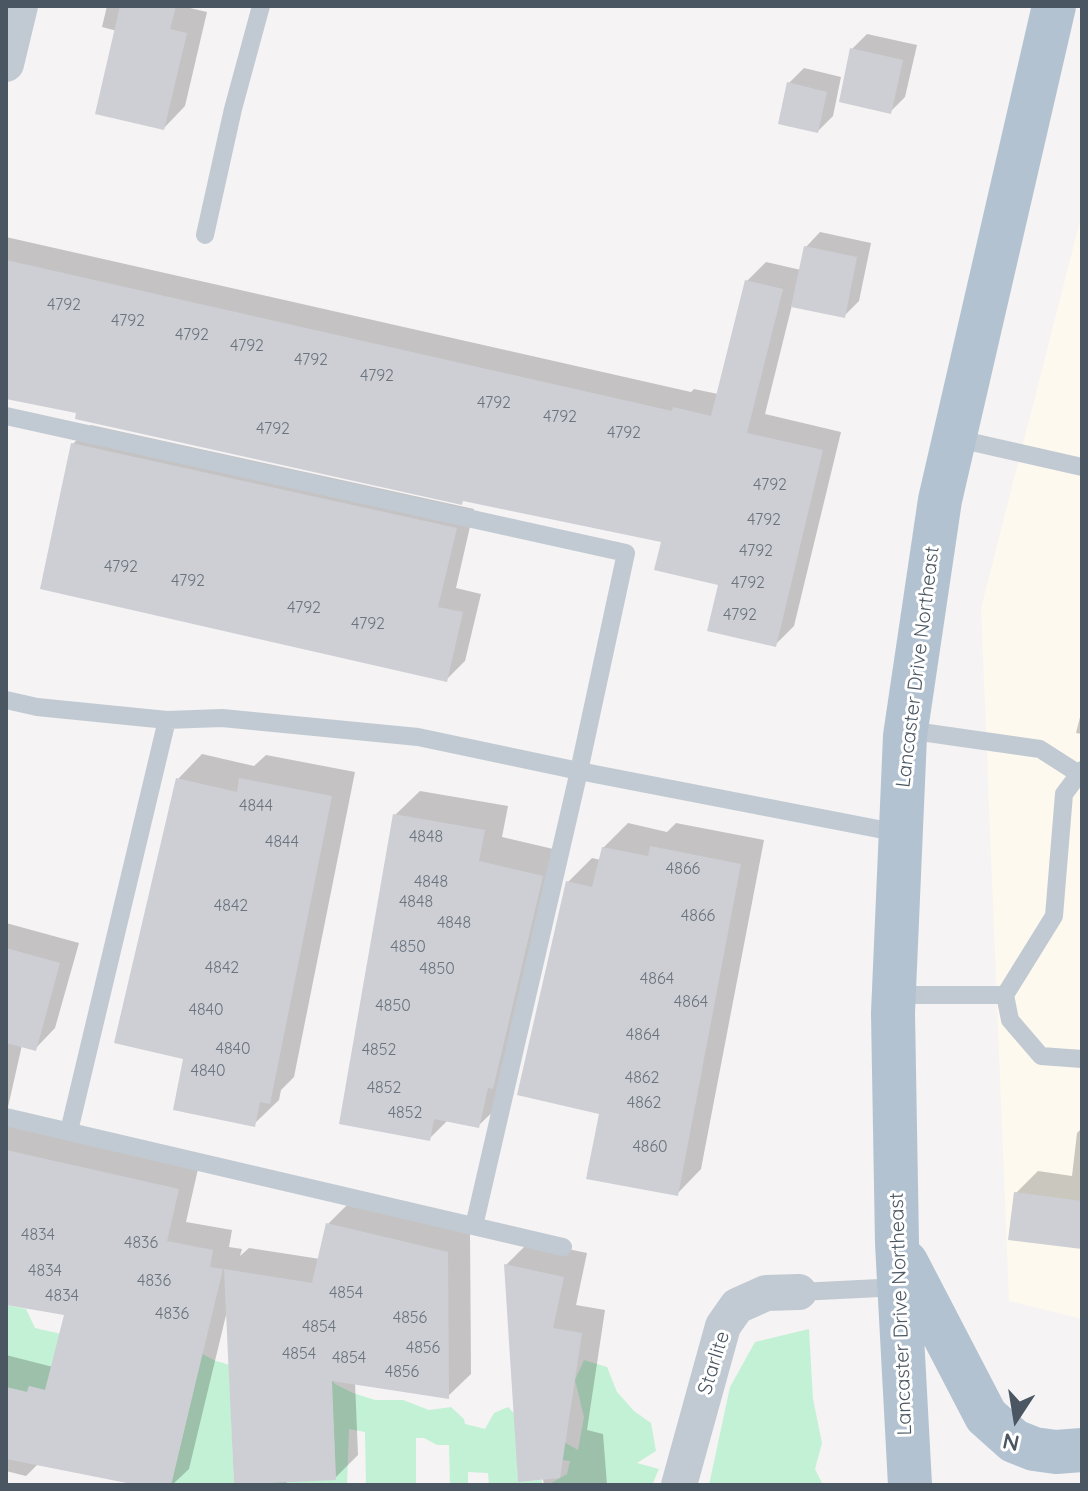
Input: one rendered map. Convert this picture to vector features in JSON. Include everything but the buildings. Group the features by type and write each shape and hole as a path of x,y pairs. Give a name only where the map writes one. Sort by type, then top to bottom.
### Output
{"main road":[{"name":"Lancaster Drive Northeast","path":"910,1485 897,1243 894,995 899,833 907,730 940,500 1054,6"},
{"path":"897,1243 986,1416 1014,1441 1034,1449 1056,1452 1082,1450"}],"street":[{"path":"6,64 20,6"},
{"name":"Starlite","path":"679,1485 723,1326 737,1306 766,1293 799,1292"}],"lane":[{"path":"205,235 233,109 261,6"},
{"path":"6,416 626,553 474,1226"},
{"path":"954,438 1082,467"},
{"path":"6,700 37,707 167,720 222,718 418,737 899,833"},
{"path":"69,1131 167,720"},
{"path":"907,730 1040,749 1080,772 1064,794 1054,916 1005,995 1010,1020 1041,1056 1082,1059"},
{"path":"894,995 1005,995"},
{"path":"6,1117 563,1247"},
{"path":"799,1292 900,1287"}],"shaded area":[{"path":"1082,213 1082,1319 1009,1301 981,608"}],"green space":[{"path":"6,1305 26,1309 35,1328 92,1341 95,1333 111,1324 161,1333 216,1361 241,1368 293,1351 312,1354 335,1384 353,1393 375,1400 403,1400 429,1410 451,1407 464,1419 465,1424 485,1429 494,1413 508,1407 529,1429 548,1433 578,1450 584,1417 575,1380 584,1360 607,1367 617,1392 634,1411 651,1423 656,1451 637,1463 659,1469 652,1485 548,1485 567,1474 570,1461 517,1455 518,1481 542,1480 542,1485 489,1485 488,1473 468,1472 468,1485 450,1485 449,1445 437,1445 424,1438 416,1438 416,1485 366,1485 365,1432 349,1429 347,1485 250,1485 246,1468 251,1452 270,1445 270,1435 307,1434 309,1481 336,1479 333,1417 319,1409 293,1421 276,1417 256,1404 231,1411 234,1485 171,1485 194,1388 128,1388 115,1444 102,1442 104,1427 60,1419 55,1439 41,1436 42,1413 55,1416 63,1382 115,1394 116,1369 101,1359 67,1351 61,1379 49,1377 45,1390 29,1386 27,1392 6,1387"},
{"path":"809,1329 813,1399 822,1443 815,1469 823,1485 709,1485 730,1387 755,1342"}]}
